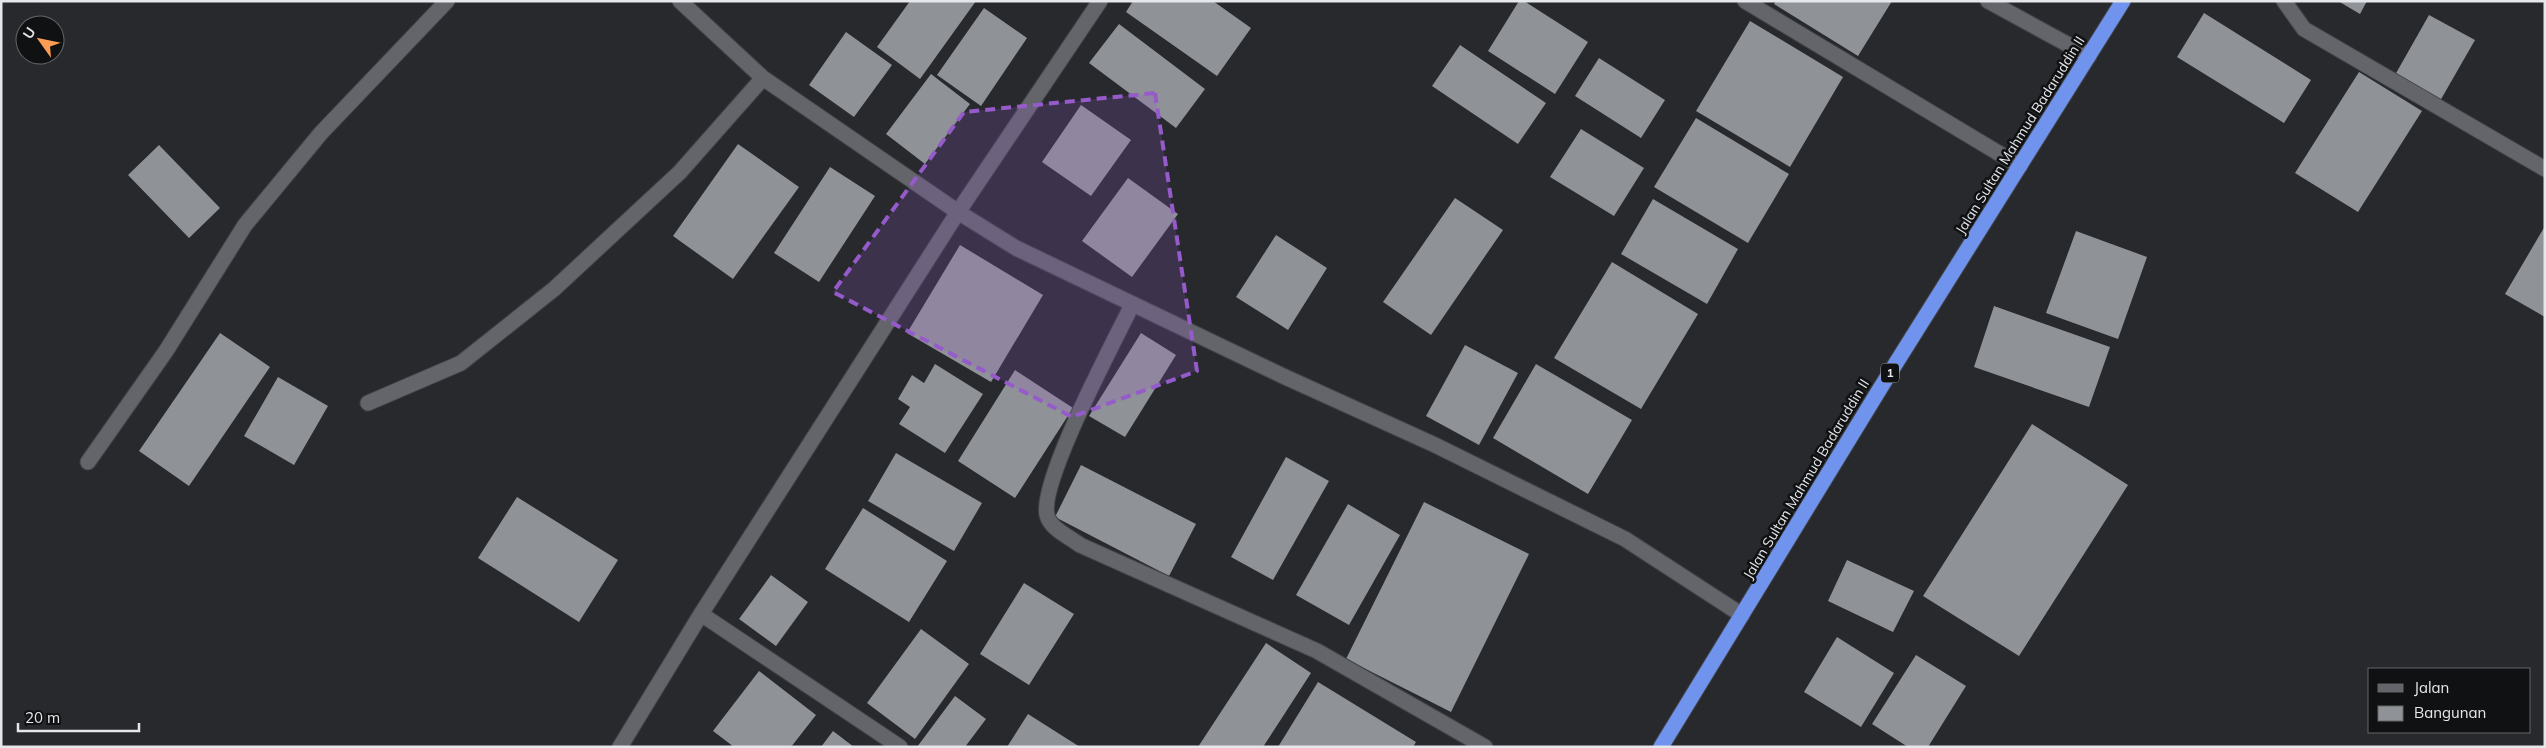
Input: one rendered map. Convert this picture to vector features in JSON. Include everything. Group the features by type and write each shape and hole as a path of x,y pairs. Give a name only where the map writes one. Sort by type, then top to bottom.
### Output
{"highway":[{"name":"Jalan Sultan Mahmud Badaruddin II","path":"1661,747 2123,1"}],"street":[{"path":"88,462 166,351 245,225 321,133 447,1"},
{"path":"680,1 763,78 958,212 1016,248 1132,305 1435,445 1625,539 1742,615"},
{"path":"620,747 701,614 958,212 1100,1"},
{"path":"1745,1 2020,166"},
{"path":"1988,1 2089,56"},
{"path":"2284,1 2304,29 2545,169"},
{"path":"368,403 461,363 554,289 680,172 763,78"},
{"path":"1132,305 1080,410 1047,492 1046,515 1052,525 1080,544 1317,651 1485,747"},
{"path":"701,614 900,747"}],"highlighted area":[{"path":"1155,93 1197,371 1072,417 833,292 964,112"}],"building":[{"path":"910,1 976,1 920,79 877,47"},
{"path":"1133,1 1213,1 1251,28 1217,76 1126,12"},
{"path":"1519,1 1524,1 1588,42 1555,94 1488,51"},
{"path":"1776,1 1892,1 1858,56 1774,4"},
{"path":"2338,1 2367,1 2360,14"},
{"path":"984,8 1027,38 981,106 937,75"},
{"path":"2204,13 2311,80 2284,123 2177,57"},
{"path":"2429,15 2475,40 2440,101 2395,75"},
{"path":"1750,21 1843,77 1790,167 1696,111"},
{"path":"1119,24 1205,89 1176,128 1089,63"},
{"path":"846,32 892,65 854,117 809,85"},
{"path":"1460,45 1546,103 1518,144 1432,86"},
{"path":"1599,58 1665,100 1641,138 1575,96"},
{"path":"2359,72 2422,111 2358,212 2295,173"},
{"path":"931,74 970,104 925,164 886,134"},
{"path":"1081,105 1131,140 1091,196 1042,162"},
{"path":"1696,118 1789,174 1748,243 1654,187"},
{"path":"1581,129 1644,168 1614,216 1550,177"},
{"path":"738,144 799,187 733,279 673,236"},
{"path":"159,145 220,208 189,238 128,175"},
{"path":"830,167 875,196 819,282 774,253"},
{"path":"1128,178 1178,214 1132,277 1082,241"},
{"path":"1455,198 1503,230 1431,335 1383,302"},
{"path":"1653,199 1738,249 1707,304 1621,254"},
{"path":"2545,226 2545,317 2505,294"},
{"path":"2076,231 2147,257 2118,339 2046,313"},
{"path":"1276,235 1327,268 1288,330 1236,297"},
{"path":"960,245 1043,295 991,382 907,333"},
{"path":"1612,262 1698,314 1641,409 1554,358"},
{"path":"1994,306 2110,347 2089,407 1974,367"},
{"path":"220,333 270,367 189,486 139,451"},
{"path":"1141,333 1176,355 1125,437 1089,416"},
{"path":"1465,345 1518,373 1479,445 1426,416"},
{"path":"935,364 983,394 945,453 899,424 910,407 898,399 912,375 924,383"},
{"path":"1536,364 1632,420 1588,494 1493,438"},
{"path":"1015,370 1073,408 1015,498 958,461"},
{"path":"278,377 328,406 294,465 244,436"},
{"path":"2032,424 2128,485 2019,656 1923,596"},
{"path":"896,453 982,503 954,551 868,501"},
{"path":"1286,457 1329,481 1273,580 1231,557"},
{"path":"1081,465 1196,524 1169,576 1055,517"},
{"path":"517,497 618,560 579,622 478,558"},
{"path":"1424,502 1529,554 1451,712 1346,659"},
{"path":"1348,504 1400,535 1349,625 1296,595"},
{"path":"863,508 947,561 909,622 825,569"},
{"path":"1847,560 1914,591 1893,632 1828,601"},
{"path":"771,575 808,602 776,646 739,619"},
{"path":"1024,583 1074,614 1029,685 980,654"},
{"path":"921,629 969,664 915,739 867,703"},
{"path":"1837,637 1894,673 1861,727 1804,692"},
{"path":"1266,643 1311,673 1263,747 1198,747"},
{"path":"1916,655 1966,686 1928,747 1908,747 1872,724"},
{"path":"759,671 816,715 791,747 734,747 713,731"},
{"path":"1318,682 1416,742 1413,747 1278,747"},
{"path":"955,696 986,719 965,747 917,747"},
{"path":"1028,714 1080,747 1007,747"},
{"path":"833,731 854,747 821,747"}]}
